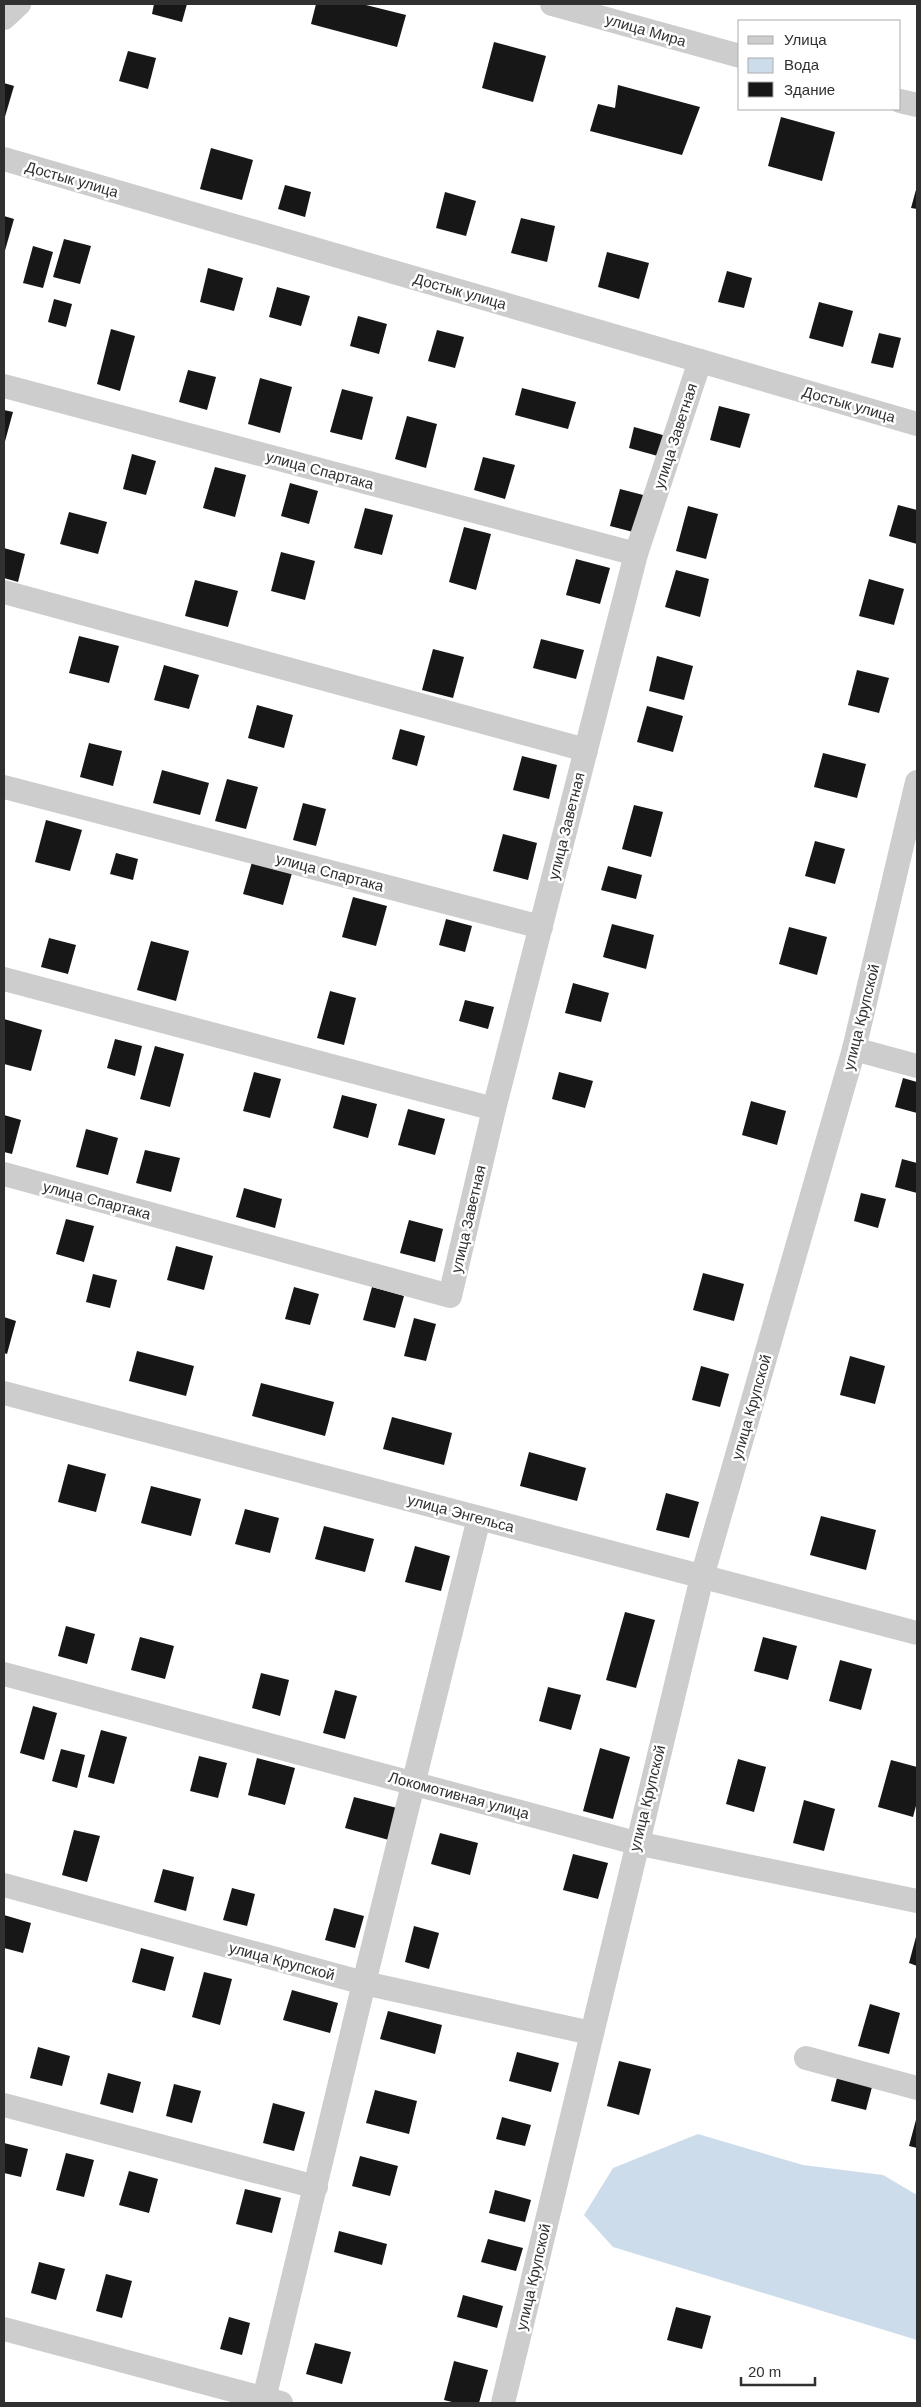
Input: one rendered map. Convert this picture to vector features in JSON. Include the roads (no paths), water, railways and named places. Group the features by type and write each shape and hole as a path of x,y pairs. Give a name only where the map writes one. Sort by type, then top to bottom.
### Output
{"street":[{"path":"4,18 19,4"},
{"name":"улица Мира","path":"552,4 738,55"},
{"path":"901,101 917,105"},
{"name":"Достык улица","path":"4,159 917,424"},
{"name":"улица Заветная","path":"450,1296 494,1109 636,554 700,361"},
{"name":"улица Спартака","path":"4,386 636,554"},
{"path":"4,592 586,750"},
{"name":"улица Крупской","path":"503,2403 636,1843 702,1577 854,1049 917,782"},
{"name":"улица Спартака","path":"4,787 540,927"},
{"path":"4,979 494,1109"},
{"path":"854,1049 917,1066"},
{"name":"улица Спартака","path":"4,1174 450,1296"},
{"name":"улица Энгельса","path":"4,1394 917,1633"},
{"path":"4,2329 272,2401 316,2187 364,1983 479,1518"},
{"name":"Локомотивная улица","path":"4,1674 636,1843 917,1901"},
{"name":"улица Крупской","path":"4,1885 364,1983 591,2034"},
{"path":"806,2058 917,2088"},
{"path":"4,2105 316,2187"}],"water":[{"path":"698,2134 803,2165 883,2175 917,2195 917,2340 613,2247 584,2215 613,2168"}]}
